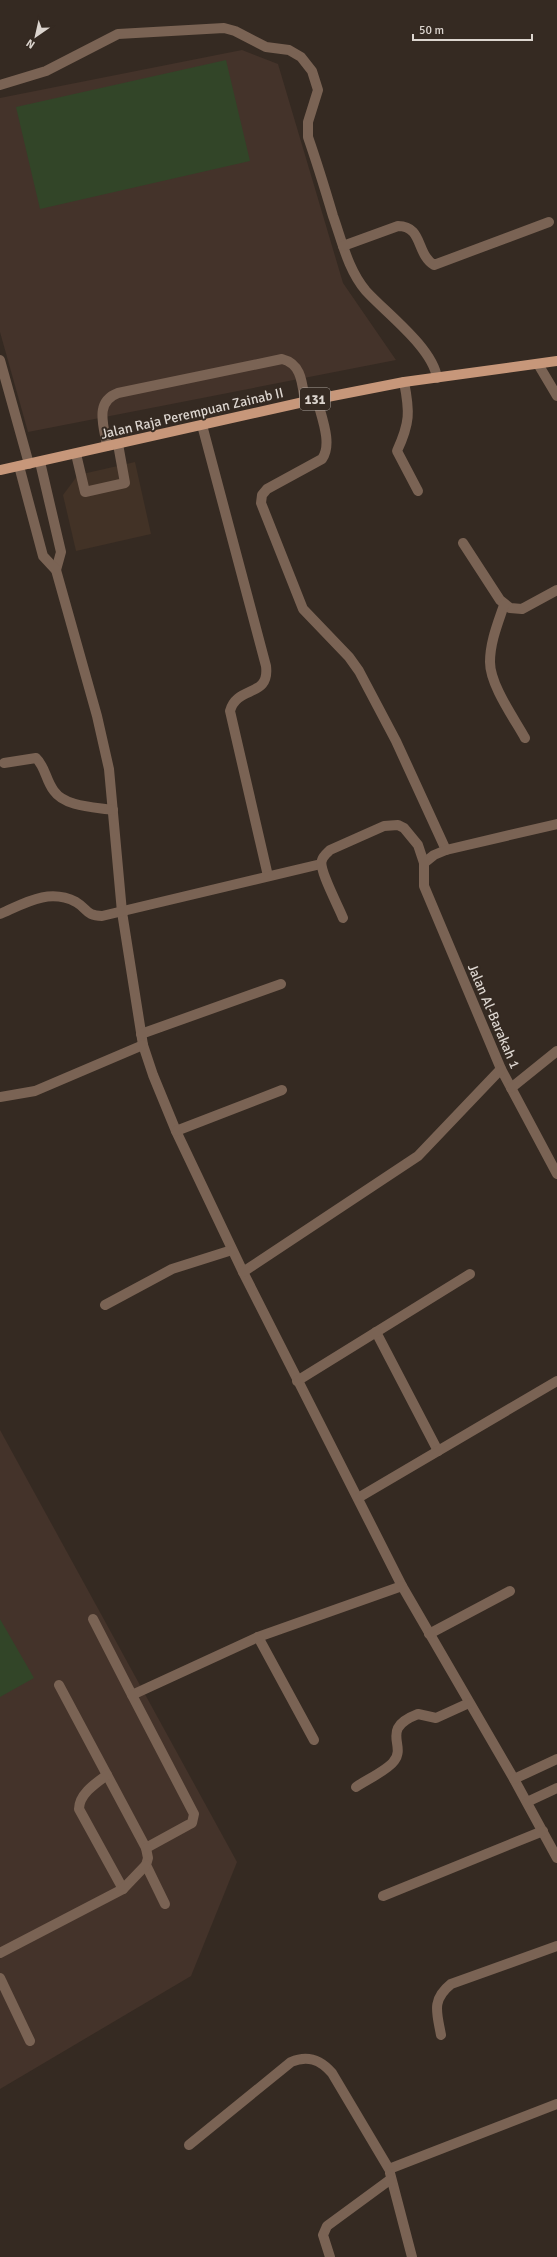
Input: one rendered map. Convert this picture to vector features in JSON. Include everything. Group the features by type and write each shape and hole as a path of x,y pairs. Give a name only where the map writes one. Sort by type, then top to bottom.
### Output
{"main road":[{"name":"Jalan Raja Perempuan Zainab II","path":"0,470 317,399 404,382 557,361"}],"street":[{"path":"0,85 46,71 118,34 224,28 235,31 266,47 289,50 301,57 312,71 318,90 308,122 308,137 343,246 359,281 423,351 436,369 437,378"},
{"path":"343,246 398,226 407,226 413,230 427,261 434,265 549,222"},
{"path":"107,446 102,417 104,404 112,395 126,391 282,358 289,360 298,370 305,402"},
{"path":"0,360 29,464 61,552 56,570"},
{"path":"538,364 557,396"},
{"path":"404,382 409,411 404,432 397,451 418,491"},
{"path":"317,399 327,445 325,455 322,459 267,489 262,495 261,503 304,609 345,653 359,671 396,741 446,850"},
{"path":"202,425 267,672 262,685 257,689 240,695 235,699 230,711 268,876"},
{"path":"76,454 85,492 125,483 118,444"},
{"path":"29,464 43,556 56,570 97,716 109,769 122,912 143,1045 153,1075 176,1131 232,1250 297,1382 402,1586 514,1779 557,1858"},
{"path":"463,543 504,605 516,609 522,609 557,590"},
{"path":"504,605 494,634 490,663 494,681 525,738"},
{"path":"4,763 36,758 54,792 64,799 76,804 113,810"},
{"name":"Jalan Al-Barakah 1","path":"321,864 322,859 330,850 384,826 398,824 404,828 418,845 424,863 424,886 501,1069 557,1174"},
{"path":"424,863 434,855 446,850 557,824"},
{"path":"0,914 38,897 50,896 65,898 78,903 87,913 95,916 122,912 321,864 343,918"},
{"path":"141,1034 281,984"},
{"path":"0,1097 35,1092 143,1045"},
{"path":"511,1088 557,1051"},
{"path":"243,1272 418,1156 501,1069"},
{"path":"176,1131 282,1090"},
{"path":"105,1305 172,1269 232,1250"},
{"path":"297,1382 470,1274"},
{"path":"376,1332 438,1451"},
{"path":"358,1498 557,1381"},
{"path":"132,1695 258,1637 402,1586"},
{"path":"429,1634 510,1591"},
{"path":"93,1619 194,1814 192,1822 188,1825 146,1848"},
{"path":"258,1637 314,1740"},
{"path":"0,1953 123,1889 146,1865 148,1858 146,1848 59,1686"},
{"path":"356,1787 394,1761 397,1754 396,1733 402,1723 418,1714 436,1718 469,1703"},
{"path":"514,1779 557,1759"},
{"path":"107,1775 88,1790 80,1801 79,1809 123,1889"},
{"path":"527,1802 557,1788"},
{"path":"384,1896 542,1831"},
{"path":"146,1865 165,1904"},
{"path":"441,2035 436,2005 442,1991 452,1984 557,1946"},
{"path":"0,1978 30,2041"},
{"path":"189,2145 291,2062 309,2058 318,2061 332,2073 390,2174 412,2257"},
{"path":"330,2257 324,2230 390,2174 557,2104"}],"shaded area":[{"path":"242,50 278,64 343,283 396,360 28,432 0,332 0,98"},
{"path":"135,462 151,534 76,551 63,495 78,475"},
{"path":"0,1430 237,1862 191,1976 0,2089"}],"green space":[{"path":"226,60 250,161 40,209 16,107"},
{"path":"0,1619 34,1678 0,1697"}]}
